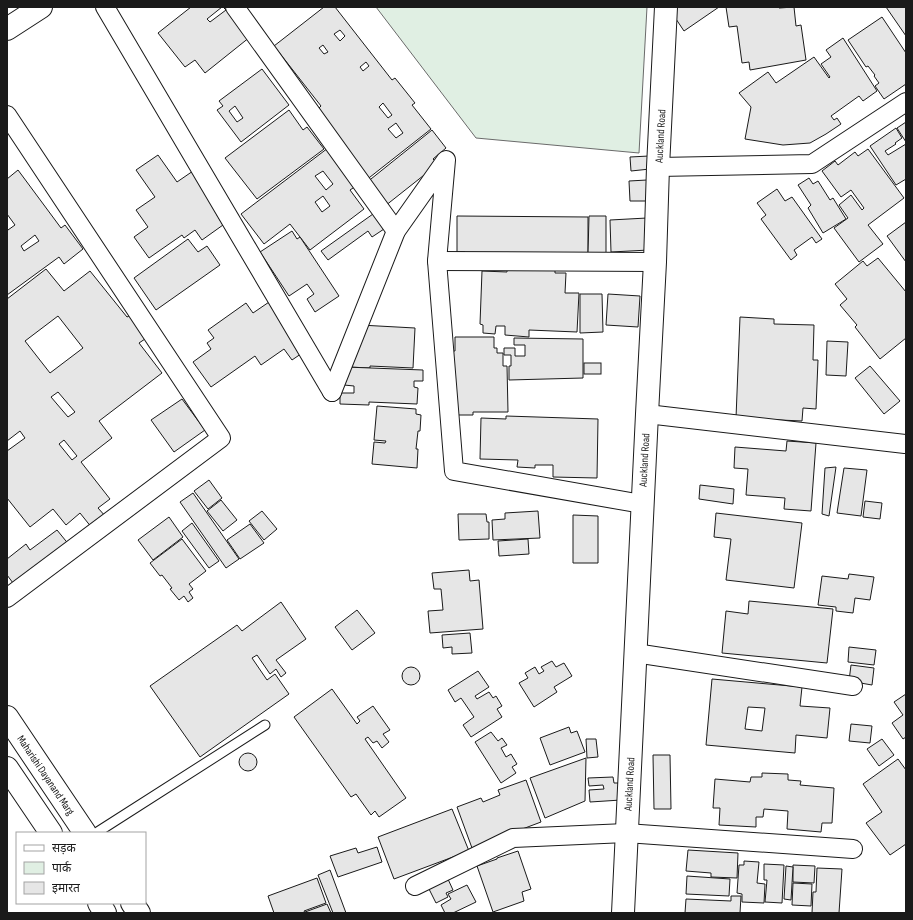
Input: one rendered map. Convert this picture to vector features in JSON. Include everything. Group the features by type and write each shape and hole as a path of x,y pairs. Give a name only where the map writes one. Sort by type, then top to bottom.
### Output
{"street":[{"path":"7,30 40,7"},
{"path":"105,7 332,392 396,231 446,160 437,261 454,470 642,504"},
{"path":"235,7 396,231"},
{"name":"Auckland Road","path":"623,913 666,7"},
{"path":"658,166 812,164 906,102"},
{"path":"7,115 222,438 7,598"},
{"path":"437,261 655,262"},
{"path":"647,414 905,444"},
{"path":"636,652 853,686"},
{"name":"Maharishi Dayanand Marg","path":"7,718 84,832"},
{"path":"7,768 50,832"},
{"path":"415,886 513,838 626,833 853,849"},
{"path":"100,904 105,913"},
{"path":"133,904 139,913"}],"lane":[{"path":"98,832 264,726"}],"green space":[{"path":"376,7 647,7 639,153 476,138"}],"building":[{"path":"191,7 222,7 207,19 210,22 226,10 223,7 227,7 250,37 205,73 195,60 185,67 158,33"},
{"path":"324,7 335,7 392,80 395,78 415,103 412,105 431,129 365,181 316,111 321,106 274,46","holes":["340,30 345,36 340,41 334,34","323,45 328,52 324,54 319,48","366,62 369,66 363,71 360,67","383,103 392,115 388,118 379,107","396,123 403,133 396,138 388,129"]},
{"path":"676,7 719,7 684,31 672,13"},
{"path":"726,7 794,7 796,26 801,25 806,60 750,70 749,62 742,63 737,26 729,27"},
{"path":"886,7 906,7 906,36"},
{"path":"882,17 906,53 906,84 884,99 875,86 879,83 874,76 875,75 868,66 866,67 848,40"},
{"path":"843,38 877,91 863,101 859,96 831,116 834,120 837,118 841,124 810,143 783,145 745,139 751,107 739,93 768,72 776,83 814,57 829,78 830,77 821,64 831,57 826,50"},
{"path":"262,69 289,105 241,142 217,110 223,106 219,101","holes":["235,106 243,118 237,122 229,111"]},
{"path":"289,110 303,130 307,127 324,149 257,199 225,158"},
{"path":"906,122 906,142 897,128"},
{"path":"896,128 902,138 885,151 888,155 906,144 906,179 896,185 870,146"},
{"path":"432,130 446,148 433,159 438,164 385,206 366,183"},
{"path":"328,148 356,186 350,190 364,209 310,250 290,224 264,244 241,214","holes":["323,171 333,184 326,190 315,176","323,196 330,206 322,212 315,202"]},
{"path":"868,149 904,198 868,225 883,244 859,262 834,228 848,218 839,205 851,195 862,210 864,208 851,190 841,197 822,171 835,161 838,165 855,152 858,156"},
{"path":"158,155 177,182 193,171 222,212 217,215 223,225 202,240 195,230 184,238 182,235 149,258 134,237 148,227 136,210 155,197 136,170"},
{"path":"649,156 650,169 631,171 630,157"},
{"path":"18,170 61,228 65,225 83,249 64,264 59,257 7,295 7,229 8,230 15,225 7,214 7,179","holes":["35,235 39,241 24,251 21,246"]},
{"path":"809,178 813,184 818,181 830,200 833,198 846,219 823,233 808,208 811,205 798,185"},
{"path":"647,180 647,201 630,201 629,181"},
{"path":"777,189 785,201 792,197 822,239 816,243 812,237 794,250 797,255 791,260 761,219 766,215 757,203"},
{"path":"373,214 384,229 372,237 368,231 328,260 321,251"},
{"path":"457,216 588,217 588,257 465,257 465,252 457,252"},
{"path":"589,216 606,216 606,254 588,254"},
{"path":"647,218 649,250 611,252 610,220"},
{"path":"906,222 906,262 887,236"},
{"path":"292,231 297,239 300,237 339,296 315,312 307,299 314,294 307,284 289,296 260,252"},
{"path":"188,239 198,252 207,246 220,265 156,310 134,278"},
{"path":"878,258 906,292 906,338 880,359 855,327 857,325 840,305 847,299 835,284 863,261 867,266"},
{"path":"507,262 555,264 555,273 566,273 565,293 579,293 577,332 529,330 529,337 505,335 505,326 496,326 495,334 483,333 483,325 480,324 482,271 507,272"},
{"path":"46,269 64,291 90,271 127,317 131,315 148,337 139,343 162,373 99,421 112,438 81,462 110,499 98,508 106,517 92,528 80,513 66,525 53,509 30,527 7,498 7,451 25,438 20,431 7,441 7,299","holes":["58,316 83,348 50,373 25,341","58,392 75,412 68,417 51,397","64,440 77,456 72,460 59,444"]},
{"path":"580,294 602,294 603,332 580,333"},
{"path":"608,294 640,296 638,327 606,325"},
{"path":"272,300 314,345 292,360 284,349 261,365 255,356 211,387 193,362 211,349 207,343 214,338 208,330 246,303 253,313"},
{"path":"740,317 774,319 774,324 814,325 813,360 818,360 816,409 803,408 802,421 736,418"},
{"path":"360,325 415,328 413,368 370,366 370,368 349,367"},
{"path":"455,337 494,337 494,348 497,348 497,353 503,353 503,366 507,366 508,412 473,412 473,415 452,415 452,351 455,351"},
{"path":"514,338 583,339 583,378 509,380 511,355 504,355 504,348 515,348 515,356 525,356 525,345 514,345"},
{"path":"827,341 848,342 846,376 826,375"},
{"path":"584,363 601,363 601,374 584,374"},
{"path":"870,366 900,401 884,414 855,378"},
{"path":"345,367 423,370 423,381 414,381 414,387 418,388 417,404 369,402 369,405 340,404 340,393 354,393 354,386 344,385"},
{"path":"182,399 205,430 174,452 151,420"},
{"path":"377,406 416,409 416,414 421,415 420,431 418,431 416,449 418,449 417,468 372,464 374,442 385,443 386,441 374,440"},
{"path":"506,416 598,419 597,478 553,477 553,465 535,465 535,468 517,467 518,460 480,459 481,418 506,419"},
{"path":"787,441 816,443 811,511 784,509 785,498 746,495 748,469 734,468 735,447 786,451"},
{"path":"836,467 829,516 822,514 825,468"},
{"path":"844,468 867,470 861,516 837,513"},
{"path":"209,480 222,498 208,509 194,491"},
{"path":"700,485 734,489 733,504 699,499"},
{"path":"193,493 239,559 226,568 180,502"},
{"path":"221,500 237,520 223,531 207,511"},
{"path":"865,501 882,503 880,519 863,517"},
{"path":"262,511 277,529 264,540 249,521"},
{"path":"538,511 540,538 493,540 492,520 505,519 505,513"},
{"path":"716,513 802,523 794,588 726,580 731,539 714,537"},
{"path":"458,514 486,514 487,522 489,522 489,539 459,540"},
{"path":"573,515 598,516 598,563 573,563"},
{"path":"169,517 183,537 153,560 138,540"},
{"path":"192,523 219,561 209,568 182,531"},
{"path":"250,524 264,543 240,559 227,540"},
{"path":"57,530 70,546 16,587 7,575 7,559 26,544 30,550"},
{"path":"182,539 206,571 189,584 193,589 189,592 193,598 188,602 184,596 179,600 170,589 172,588 162,575 160,576 150,563"},
{"path":"528,539 529,554 499,556 498,541"},
{"path":"469,570 470,581 479,580 483,629 430,633 428,611 443,610 441,589 434,589 432,573"},
{"path":"849,574 874,577 870,600 855,598 853,613 836,611 836,607 818,605 822,576 848,579"},
{"path":"749,601 833,609 827,663 722,653 726,611 748,614"},
{"path":"281,602 306,639 276,660 286,673 281,677 276,669 270,674 257,655 252,658 267,680 275,674 289,694 200,757 150,686 237,625 242,631"},
{"path":"357,610 375,633 352,650 335,627"},
{"path":"470,633 472,653 452,654 452,647 443,648 442,635"},
{"path":"849,647 876,650 874,665 848,662"},
{"path":"552,661 556,667 564,663 572,676 554,687 557,692 534,707 519,683 528,678 525,673 535,667 539,674 544,671 541,667"},
{"path":"851,665 874,668 872,685 849,681"},
{"path":"411,667 417,670 420,676 417,682 411,685 405,682 402,676 405,670"},
{"path":"478,671 489,687 475,696 477,699 489,692 493,698 496,696 502,706 497,709 502,717 471,737 463,725 474,717 461,698 455,702 448,690"},
{"path":"712,679 802,687 800,706 830,708 827,738 796,735 795,753 706,745","holes":["748,707 765,708 762,731 745,729"]},
{"path":"332,689 357,724 360,721 357,717 373,706 390,730 383,734 389,742 382,748 377,741 373,743 368,737 365,739 406,798 379,817 375,811 371,815 356,794 351,797 294,717"},
{"path":"906,694 906,737 903,739 892,723 903,715 894,702"},
{"path":"851,724 872,726 870,743 849,741"},
{"path":"569,727 571,733 577,731 585,752 550,765 540,738"},
{"path":"491,732 498,741 502,738 507,745 501,748 506,757 511,754 517,764 512,767 516,773 501,783 475,742"},
{"path":"586,739 596,739 598,757 587,758"},
{"path":"882,739 894,755 879,766 867,749"},
{"path":"248,753 254,756 257,762 254,768 248,771 242,768 239,762 242,756"},
{"path":"653,755 670,755 671,809 654,809"},
{"path":"586,758 585,801 545,818 530,778"},
{"path":"898,759 906,770 906,844 890,855 866,823 882,812 863,784"},
{"path":"762,773 788,774 788,780 801,781 800,785 834,788 832,823 822,823 821,832 787,829 788,811 764,809 763,817 756,817 756,827 719,825 720,808 713,808 715,779 750,782 751,777 762,777"},
{"path":"613,777 614,783 620,783 621,800 590,802 589,790 604,789 603,785 589,786 588,778"},
{"path":"526,780 541,822 472,848 457,807 481,798 483,802 500,795 498,790"},
{"path":"452,809 469,851 394,879 378,837"},
{"path":"377,847 382,862 338,877 330,856 356,848 358,853"},
{"path":"688,850 738,853 737,878 711,877 711,873 686,871"},
{"path":"518,851 531,889 522,892 524,901 493,912 477,866"},
{"path":"744,861 759,862 757,883 765,884 764,903 742,902 742,894 737,893 739,865 744,865"},
{"path":"764,864 784,865 782,903 765,902 767,880 764,880"},
{"path":"793,865 815,866 814,883 793,882"},
{"path":"786,866 793,867 791,900 784,899"},
{"path":"817,868 842,869 839,913 812,913 813,892 816,892"},
{"path":"330,870 346,913 333,913 318,875"},
{"path":"687,876 730,879 729,896 686,894"},
{"path":"447,877 453,890 446,893 448,897 436,903 428,887"},
{"path":"317,878 326,903 304,911 305,913 274,913 268,896"},
{"path":"793,883 812,884 811,906 792,905"},
{"path":"467,885 476,902 453,913 445,913 441,905 451,899 448,894"},
{"path":"731,896 741,896 740,913 685,913 686,899 731,901"},
{"path":"327,904 331,913 305,912"}]}
